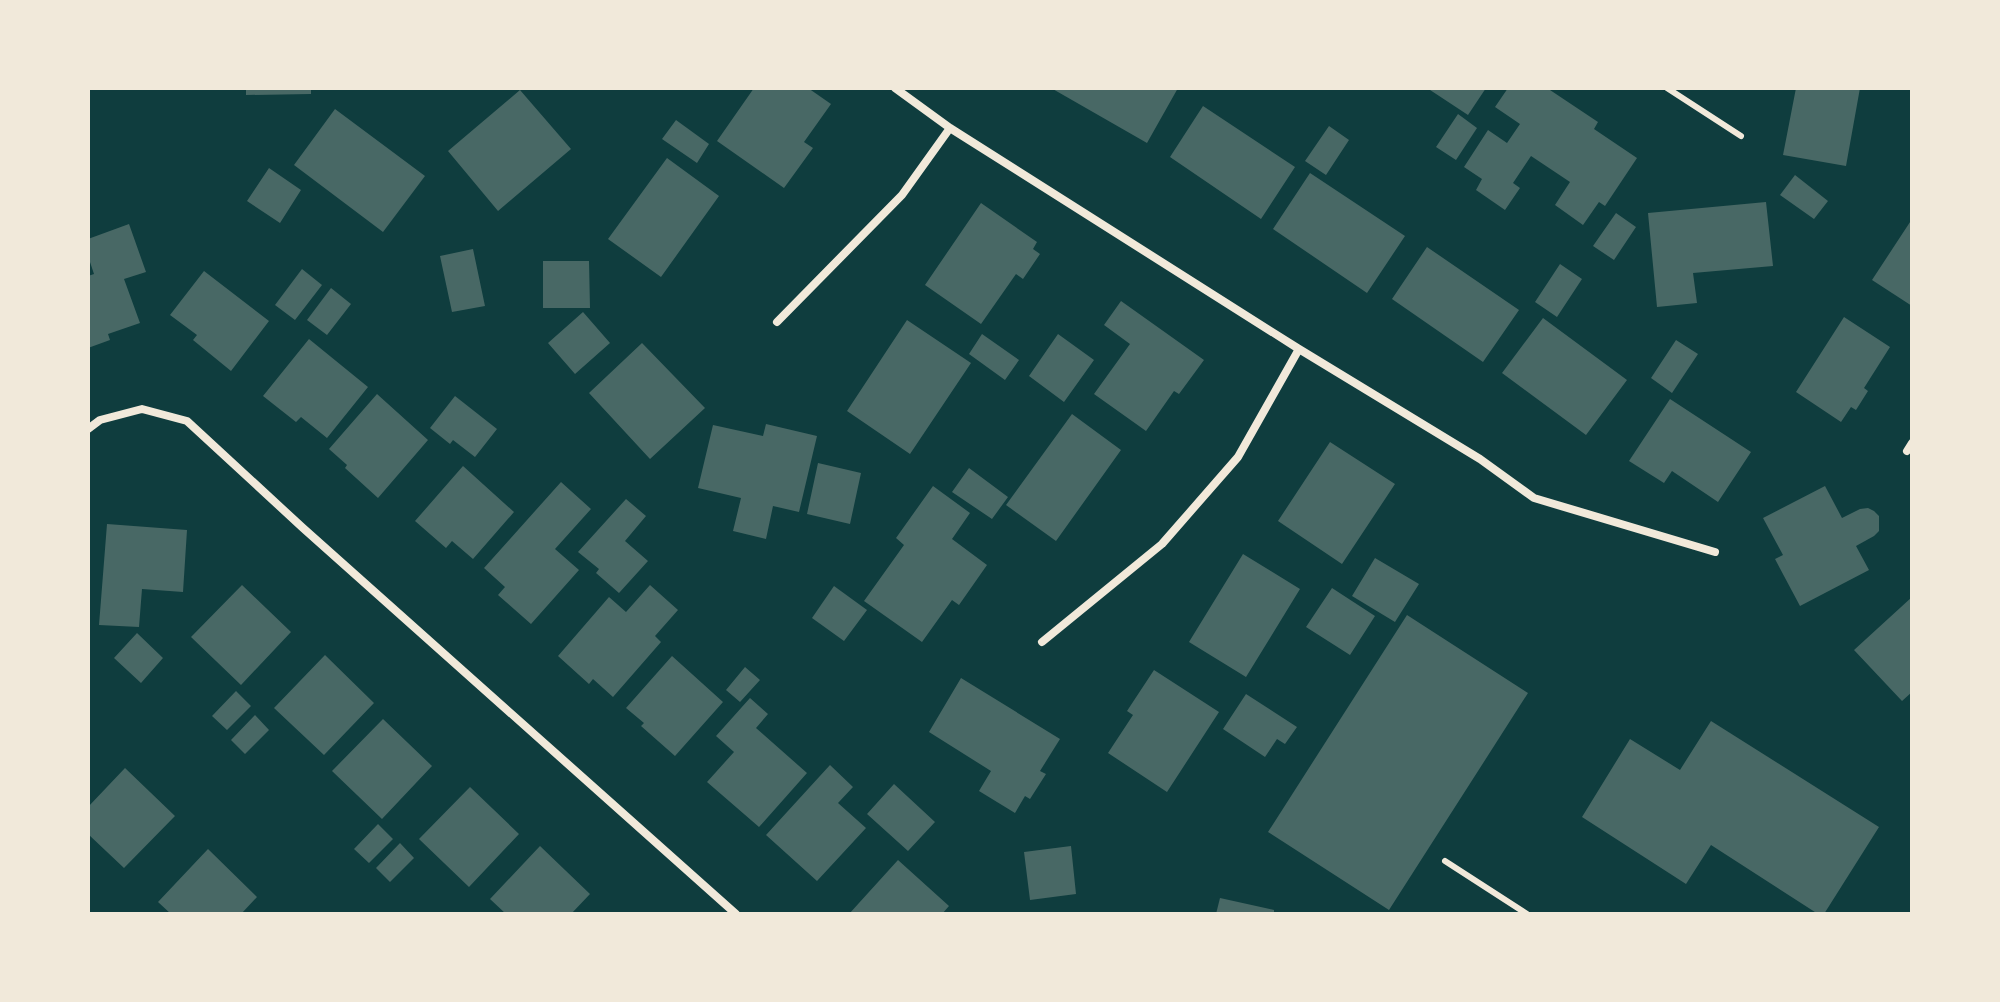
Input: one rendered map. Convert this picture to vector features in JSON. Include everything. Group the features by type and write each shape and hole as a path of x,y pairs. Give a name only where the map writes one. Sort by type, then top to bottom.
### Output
{"street":[{"path":"895,88 950,128 1299,349 1480,459 1534,498 1715,552"},
{"path":"777,322 902,195 950,128"},
{"path":"1042,642 1162,544 1238,457 1299,349"},
{"path":"88,429 100,420 142,409 187,421 736,914"}],"lane":[{"path":"1667,88 1741,136"},
{"path":"1445,861 1527,914"}],"building":[{"path":"246,88 311,88 311,94 246,95"},
{"path":"754,88 808,88 831,104 804,142 813,148 784,188 717,141"},
{"path":"1051,88 1178,88 1147,143"},
{"path":"1427,88 1486,88 1468,115"},
{"path":"1508,88 1547,88 1598,122 1594,129 1637,158 1605,206 1599,202 1583,225 1555,205 1570,182 1531,156 1513,183 1520,188 1505,210 1476,190 1482,179 1464,167 1488,130 1507,143 1520,124 1495,107"},
{"path":"1796,88 1860,88 1846,166 1783,155"},
{"path":"520,90 571,149 498,211 448,151"},
{"path":"1203,106 1295,167 1261,219 1170,157"},
{"path":"335,109 425,176 383,232 294,165"},
{"path":"1458,114 1477,128 1456,160 1436,147"},
{"path":"676,120 709,144 697,163 662,139"},
{"path":"1329,126 1349,140 1326,175 1305,161"},
{"path":"667,158 719,196 661,277 608,239"},
{"path":"269,168 301,190 280,223 247,201"},
{"path":"1310,173 1405,236 1367,293 1273,229"},
{"path":"1795,175 1828,201 1814,219 1780,195"},
{"path":"1766,202 1773,266 1693,273 1697,303 1657,307 1648,213"},
{"path":"981,203 1037,242 1033,249 1040,254 1023,279 1016,274 981,324 925,285"},
{"path":"1616,213 1636,227 1614,260 1593,246"},
{"path":"1912,219 1912,306 1872,280"},
{"path":"129,224 146,272 124,279 140,323 108,334 110,340 88,348 88,276 94,274 88,256 88,239"},
{"path":"1427,247 1519,310 1483,362 1392,299"},
{"path":"473,249 485,306 452,312 440,256"},
{"path":"543,261 589,261 590,308 543,308"},
{"path":"1560,264 1582,279 1557,317 1535,302"},
{"path":"302,269 322,285 295,320 275,305"},
{"path":"204,271 269,321 231,371 193,340 197,335 170,315"},
{"path":"331,288 351,304 327,335 307,320"},
{"path":"1121,301 1204,360 1179,394 1174,391 1146,431 1094,394 1130,344 1104,325"},
{"path":"583,312 610,343 575,374 548,343"},
{"path":"1844,317 1890,347 1864,388 1868,391 1856,410 1851,407 1841,422 1796,392"},
{"path":"1543,318 1627,380 1586,435 1502,373"},
{"path":"907,320 971,363 910,454 847,411"},
{"path":"982,334 1019,360 1005,380 969,354"},
{"path":"1058,334 1094,360 1064,402 1029,376"},
{"path":"309,339 368,387 327,438 301,417 296,422 263,396"},
{"path":"1676,340 1698,354 1672,393 1651,378"},
{"path":"642,343 705,408 650,459 589,393"},
{"path":"377,394 428,440 378,498 329,449"},
{"path":"455,396 497,429 475,457 453,440 450,444 430,428"},
{"path":"1670,399 1751,452 1718,502 1672,471 1664,483 1629,461"},
{"path":"1072,414 1121,450 1056,541 1006,505"},
{"path":"766,424 817,436 799,512 773,506 766,539 733,531 741,498 698,488 713,425 763,436"},
{"path":"1330,442 1395,484 1342,564 1278,521"},
{"path":"818,463 861,473 850,524 807,514"},
{"path":"463,466 514,512 473,559 452,541 446,548 415,521"},
{"path":"969,468 1008,497 992,519 952,492"},
{"path":"561,482 591,509 555,549 579,570 531,624 498,595 505,587 484,568"},
{"path":"933,486 970,513 952,539 987,565 959,605 952,600 922,642 864,601 904,545 896,538"},
{"path":"1825,486 1842,518 1868,508 1879,516 1879,531 1856,546 1869,570 1800,606 1775,559 1783,555 1763,518"},
{"path":"626,499 646,516 625,541 648,561 619,593 596,573 599,569 578,552"},
{"path":"107,524 187,530 183,592 142,589 139,627 99,625"},
{"path":"1243,554 1300,589 1246,677 1189,642"},
{"path":"1375,558 1419,584 1395,622 1352,596"},
{"path":"242,585 291,632 241,685 191,637"},
{"path":"650,585 678,610 655,636 661,642 613,697 593,679 589,684 558,656 609,597 626,612"},
{"path":"834,586 867,610 844,641 812,618"},
{"path":"1332,588 1375,616 1350,655 1306,627"},
{"path":"1912,597 1912,692 1902,701 1854,650"},
{"path":"1407,615 1528,693 1389,910 1268,832"},
{"path":"137,633 163,658 141,683 114,658"},
{"path":"325,655 374,703 324,755 274,708"},
{"path":"672,656 723,702 675,756 626,708"},
{"path":"745,667 760,680 740,702 726,690"},
{"path":"1154,670 1219,712 1167,792 1108,753 1133,715 1127,711"},
{"path":"961,678 1060,739 1040,771 1046,774 1030,799 1025,796 1015,813 979,791 991,771 929,732"},
{"path":"236,691 251,706 227,730 212,716"},
{"path":"1246,694 1297,727 1285,744 1277,739 1265,757 1223,729"},
{"path":"750,698 768,714 756,728 807,773 759,827 707,782 734,752 716,736"},
{"path":"255,715 269,730 245,754 231,740"},
{"path":"383,719 432,766 382,819 332,771"},
{"path":"1711,721 1879,827 1824,914 1818,914 1711,845 1686,884 1582,817 1630,739 1680,770"},
{"path":"830,765 853,787 838,803 866,828 817,881 766,835"},
{"path":"125,768 175,816 124,868 88,834 88,807"},
{"path":"894,784 935,822 908,851 867,814"},
{"path":"470,787 519,834 469,887 419,839"},
{"path":"378,824 393,839 369,863 354,849"},
{"path":"400,843 414,858 390,882 376,868"},
{"path":"540,846 590,894 571,914 506,914 490,899"},
{"path":"1071,846 1076,894 1030,900 1024,852"},
{"path":"208,849 257,897 241,914 171,914 158,902"},
{"path":"898,860 949,906 942,914 849,914"},
{"path":"1220,898 1274,910 1274,914 1216,914"}]}
